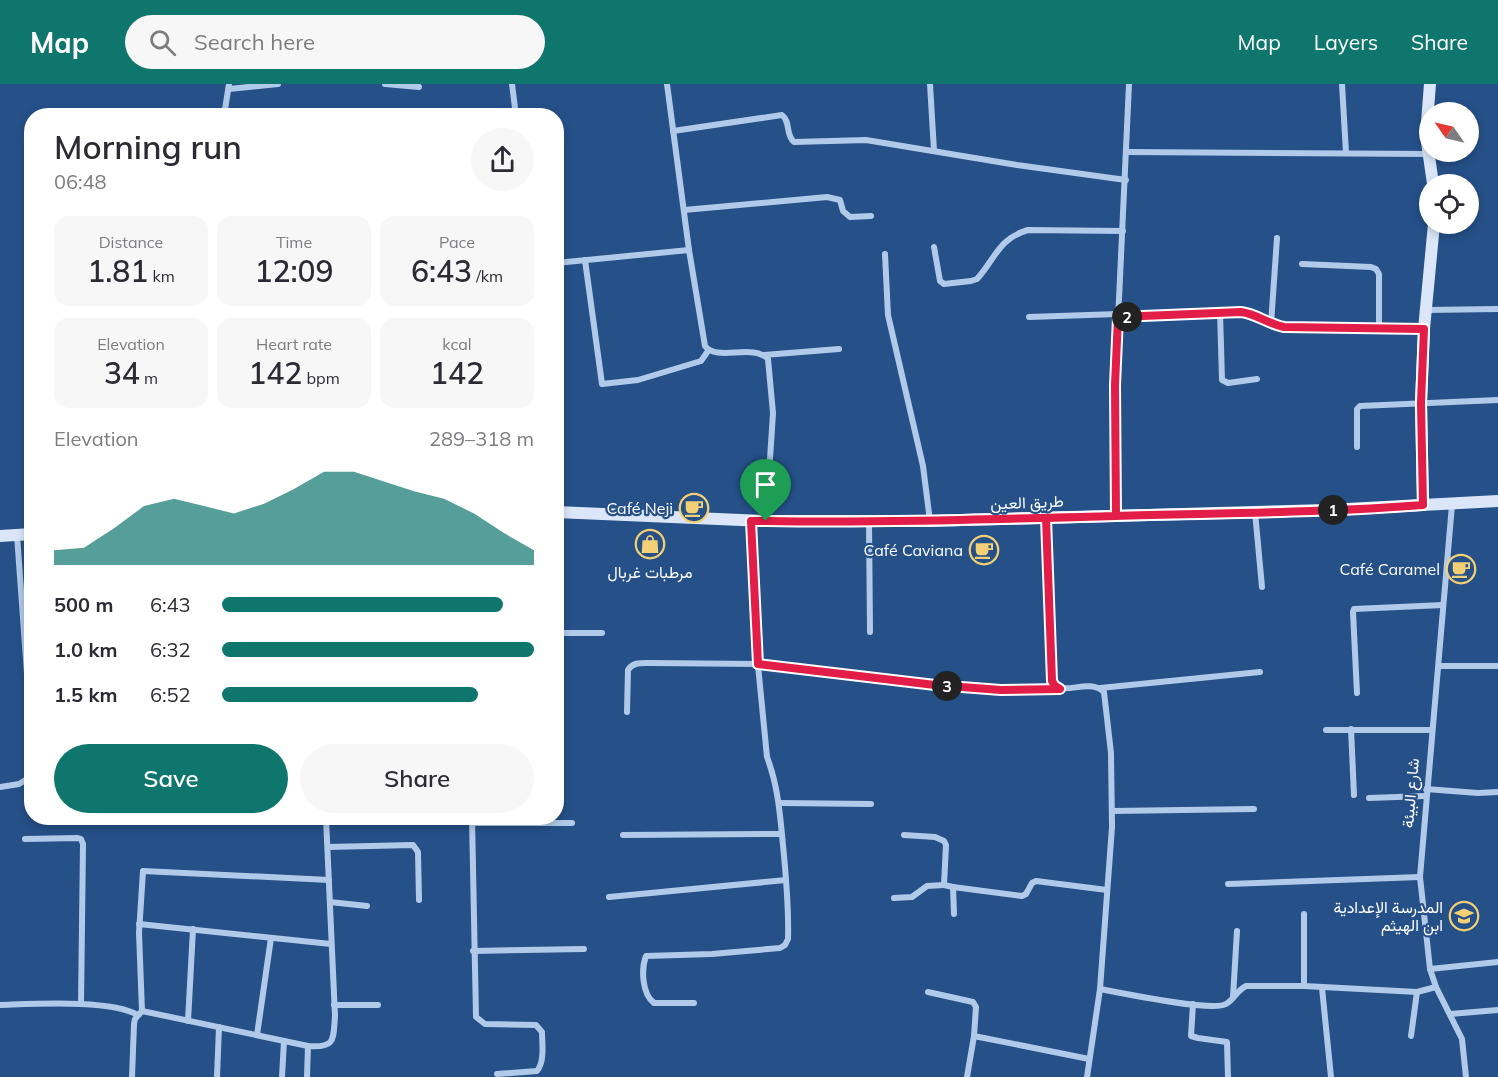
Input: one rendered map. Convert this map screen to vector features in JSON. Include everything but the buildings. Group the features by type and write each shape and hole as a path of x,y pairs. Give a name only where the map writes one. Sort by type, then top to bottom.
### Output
{"main road":[{"path":"1429,102 1430,84"},
{"path":"1423,505 1421,403 1424,329 1433,234"},
{"name":"طريق العين","path":"564,512 751,521 930,521 1255,512 1452,505 1498,501"},
{"path":"0,536 24,535"}],"street":[{"path":"225,108 229,87 278,84"},
{"path":"385,84 419,87"},
{"path":"512,84 515,108"},
{"path":"668,84 689,250 702,336 708,351"},
{"path":"930,84 934,151"},
{"path":"1116,516 1115,385 1130,84"},
{"path":"1342,84 1346,153"},
{"path":"674,131 777,114 786,118 789,135 794,142 866,140 1126,180"},
{"path":"1127,152 1419,154"},
{"path":"684,210 827,197 840,200 843,211 850,217 871,216"},
{"path":"934,248 941,283 961,283 977,279 1008,238 1020,232 1028,230 1123,231"},
{"path":"1271,324 1277,238"},
{"path":"564,262 689,250"},
{"path":"885,254 888,315 923,466 930,521"},
{"path":"585,260 602,384 638,380 701,362 708,351"},
{"path":"1302,264 1376,269 1379,274 1379,328"},
{"path":"1426,310 1498,309"},
{"path":"1220,312 1222,380 1228,383 1257,379"},
{"path":"1029,317 1220,312 1255,314 1271,324 1284,327 1424,329"},
{"path":"708,351 764,355 839,350"},
{"path":"764,355 768,359 773,413 766,521"},
{"path":"1357,447 1356,411 1360,406 1498,400"},
{"name":"شارع البيئة","path":"1452,505 1420,877 1430,969 1436,987 1462,1039 1466,1077"},
{"path":"1255,512 1262,587"},
{"path":"1046,518 1052,681 1060,689"},
{"path":"694,1003 654,1003 649,999 645,994 644,962 646,956 712,954 783,947 788,935 786,879 779,803 767,757 758,664 751,521"},
{"path":"869,521 870,632"},
{"path":"17,535 24,632"},
{"path":"1357,693 1354,609 1443,605"},
{"path":"564,633 602,633"},
{"path":"627,712 628,670 635,664 758,664 935,685 1001,690 1060,689 1093,685 1100,688 1106,694 1111,753 1112,811 1100,989 1087,1077"},
{"path":"1439,666 1498,666"},
{"path":"1100,688 1260,672"},
{"path":"1351,729 1354,795"},
{"path":"1326,730 1432,730"},
{"path":"0,787 24,780"},
{"path":"1369,798 1426,793 1498,792"},
{"path":"779,803 871,804"},
{"path":"1112,811 1254,809"},
{"path":"564,823 572,823"},
{"path":"0,1005 81,1004 130,1010 308,1046 328,1045 333,1038 334,1005 327,825"},
{"path":"472,825 476,1017 485,1024 536,1024 542,1032 542,1059 537,1071 497,1074"},
{"path":"623,835 782,834"},
{"path":"904,835 935,837 944,841 946,845 944,885"},
{"path":"25,839 78,838 83,844 81,1004"},
{"path":"328,847 412,845 418,852 419,900"},
{"path":"132,1077 134,1024 140,1013 140,924 143,871 329,880"},
{"path":"1228,884 1420,877"},
{"path":"609,897 786,879"},
{"path":"894,898 912,897 927,886 944,885 1022,896 1036,881 1107,890"},
{"path":"953,887 954,914"},
{"path":"330,902 367,906"},
{"path":"1304,914 1304,986"},
{"path":"140,924 331,944"},
{"path":"188,1021 193,929"},
{"path":"1233,997 1237,931"},
{"path":"257,1035 271,938"},
{"path":"473,951 584,949"},
{"path":"1430,969 1498,962"},
{"path":"1100,989 1194,1004 1223,1006 1238,990 1246,986 1304,986 1417,992 1436,987"},
{"path":"1322,988 1331,1077"},
{"path":"928,992 973,1002 976,1007 967,1077"},
{"path":"1411,1035 1417,992"},
{"path":"1194,1004 1191,1036 1227,1042 1228,1077"},
{"path":"334,1005 378,1005"},
{"path":"1450,1014 1498,1010"},
{"path":"217,1077 219,1027"},
{"path":"974,1036 1089,1059"},
{"path":"282,1077 284,1041"},
{"path":"307,1077 308,1046"}],"place":[{"name":"Café Neji","path":"694,508"},
{"name":"مرطبات غربال","path":"650,544"},
{"name":"Café Caviana","path":"984,550"},
{"name":"Café Caramel","path":"1461,569"},
{"name":"المدرسة الإعدادية ابن الهيثم","path":"1464,916"}],"route":[{"path":"766,521 751,521 758,664 935,685 1001,690 1060,689 1052,681 1046,518 1116,516 1115,385 1118,317 1241,312 1255,314 1271,324 1284,327 1424,329 1421,403 1423,505 1328,510 1046,518 991,520 766,521"}]}
